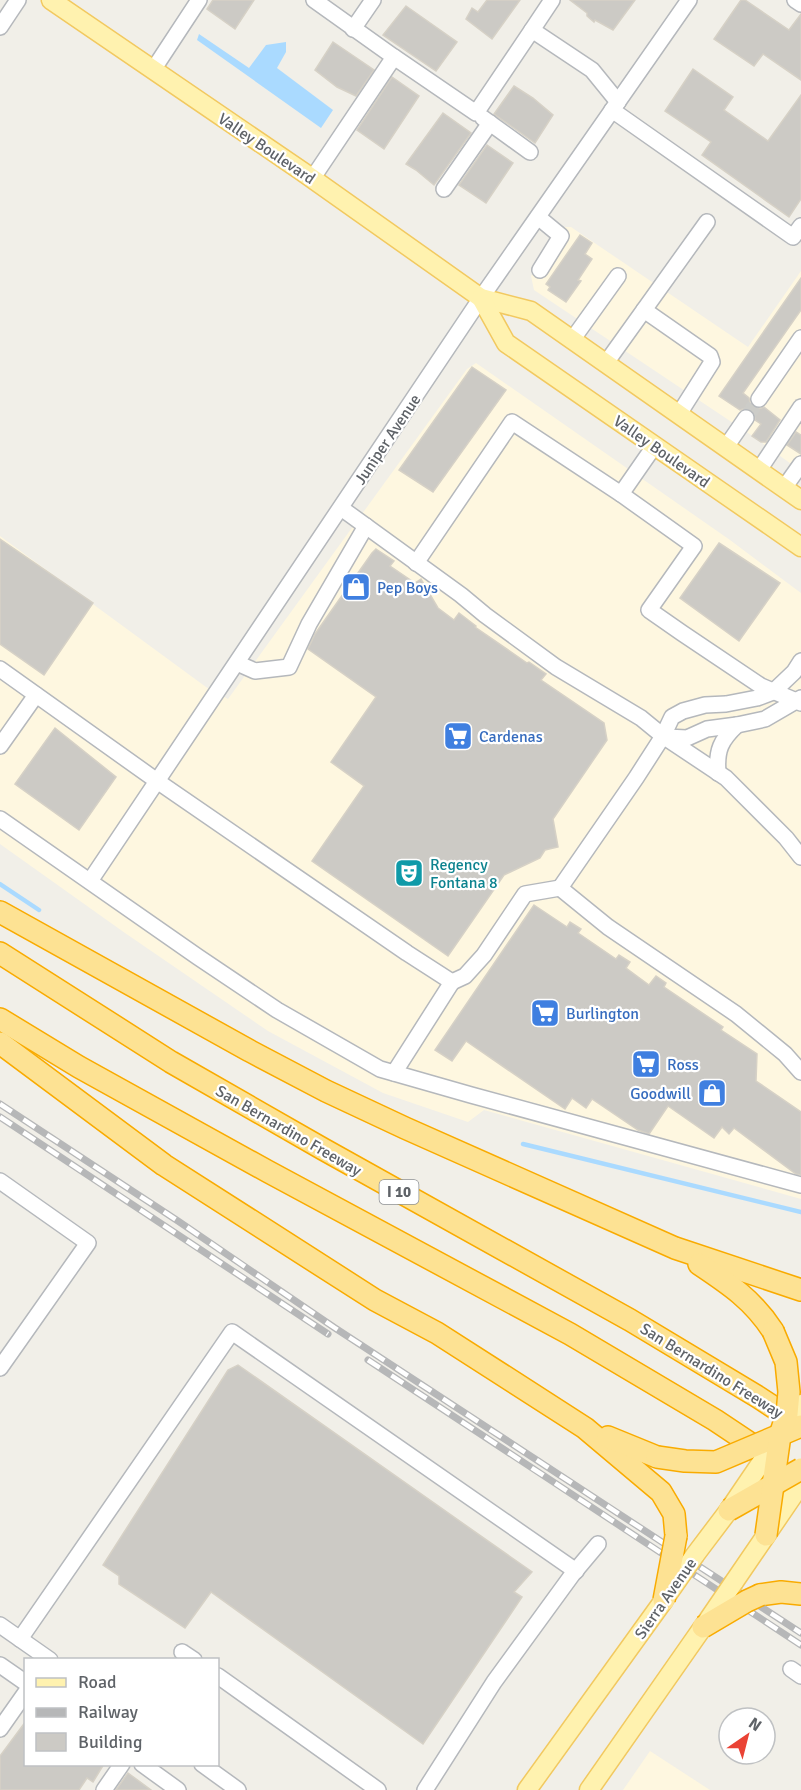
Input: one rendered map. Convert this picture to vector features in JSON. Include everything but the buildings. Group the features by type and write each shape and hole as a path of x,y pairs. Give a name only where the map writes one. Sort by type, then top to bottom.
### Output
{"highway":[{"path":"0,912 326,1091 675,1248 801,1290"},
{"name":"San Bernardino Freeway","path":"0,953 171,1062 630,1320 758,1397 801,1426"},
{"name":"I 10","path":"0,1019 79,1067 267,1172 570,1334 715,1420 801,1477"},
{"path":"0,1043 148,1154 375,1300 437,1334 585,1428 661,1492 674,1514 676,1536 664,1600"},
{"path":"675,1248 739,1291 755,1306 773,1331 786,1362 789,1392 787,1414 780,1435 766,1535"},
{"path":"585,1428 657,1457 716,1462 801,1426"},
{"path":"729,1510 801,1469"},
{"path":"703,1627 760,1595 781,1592 801,1594"}],"main road":[{"name":"Valley Boulevard","path":"51,0 482,298 531,311 801,500"},
{"name":"Valley Boulevard","path":"482,298 506,343 801,547"},
{"name":"Sierra Avenue","path":"527,1790 729,1510 801,1404"},
{"path":"589,1790 801,1484"}],"street":[{"path":"0,27 18,0"},
{"path":"153,70 199,0"},
{"path":"314,0 530,152"},
{"path":"354,28 373,0"},
{"path":"476,113 552,0"},
{"name":"Juniper Avenue","path":"90,881 482,298 689,0"},
{"path":"795,0 801,4"},
{"path":"532,30 592,70 615,106 793,237 801,226"},
{"path":"312,179 394,57"},
{"path":"444,189 490,123"},
{"path":"538,217 561,236 540,270"},
{"path":"606,363 707,222"},
{"path":"572,340 618,276"},
{"path":"644,310 712,359 679,414"},
{"path":"759,399 801,338"},
{"path":"759,470 801,407"},
{"path":"726,447 746,418"},
{"path":"416,563 512,422 621,494 694,546 649,610 761,686 800,700"},
{"path":"621,494 654,445"},
{"path":"784,488 801,464"},
{"path":"341,508 461,594 485,615 556,667 641,718 663,736 726,778 786,838 801,858"},
{"path":"237,663 255,671 290,667 309,624 366,526"},
{"path":"394,1073 452,982 465,976 484,955 525,894 560,888 663,736 672,717 683,711 705,705 726,704 757,698 773,692 794,672 801,661"},
{"path":"0,669 157,781 452,982"},
{"path":"0,746 36,695"},
{"path":"663,736 687,738 707,729 765,719 800,700"},
{"path":"718,772 722,741 737,725"},
{"path":"0,819 277,1010 380,1069 801,1185"},
{"path":"560,888 608,927 736,1014 785,1054 801,1072"},
{"path":"0,1181 88,1243 0,1368"},
{"path":"20,1639 232,1332 576,1570"},
{"path":"425,1790 494,1682 576,1570 598,1544"},
{"path":"0,1624 48,1658"},
{"path":"0,1665 24,1682"},
{"path":"219,1677 378,1790"},
{"path":"0,1729 24,1695"},
{"path":"104,1790 121,1766"},
{"path":"145,1766 178,1790"},
{"path":"205,1766 238,1790"}],"shaded area":[{"path":"565,227 571,227 748,347 801,271 801,471 534,290 531,276"},
{"path":"476,363 730,540 801,593 801,1199 484,1110 468,1122 383,1093 268,1031 0,844 0,536 206,687 228,699 467,369"},
{"path":"650,1751 710,1790 623,1790"}],"water":[{"path":"199,34 249,68 266,45 286,42 286,52 277,68 333,110 321,128 197,40"}],"waterway":[{"path":"0,884 39,910"},
{"path":"523,1144 801,1212"}],"tunnel":[{"path":"746,418 759,399"}],"railway":[{"path":"0,1104 335,1328 801,1633"},
{"path":"0,1117 328,1334"},
{"path":"368,1360 801,1645"}],"place":[{"name":"Pep Boys","path":"356,587"},
{"name":"Cardenas","path":"458,736"},
{"name":"Regency Fontana 8","path":"409,873"},
{"name":"Burlington","path":"545,1013"},
{"name":"Ross","path":"646,1064"},
{"name":"Goodwill","path":"712,1093"}]}
